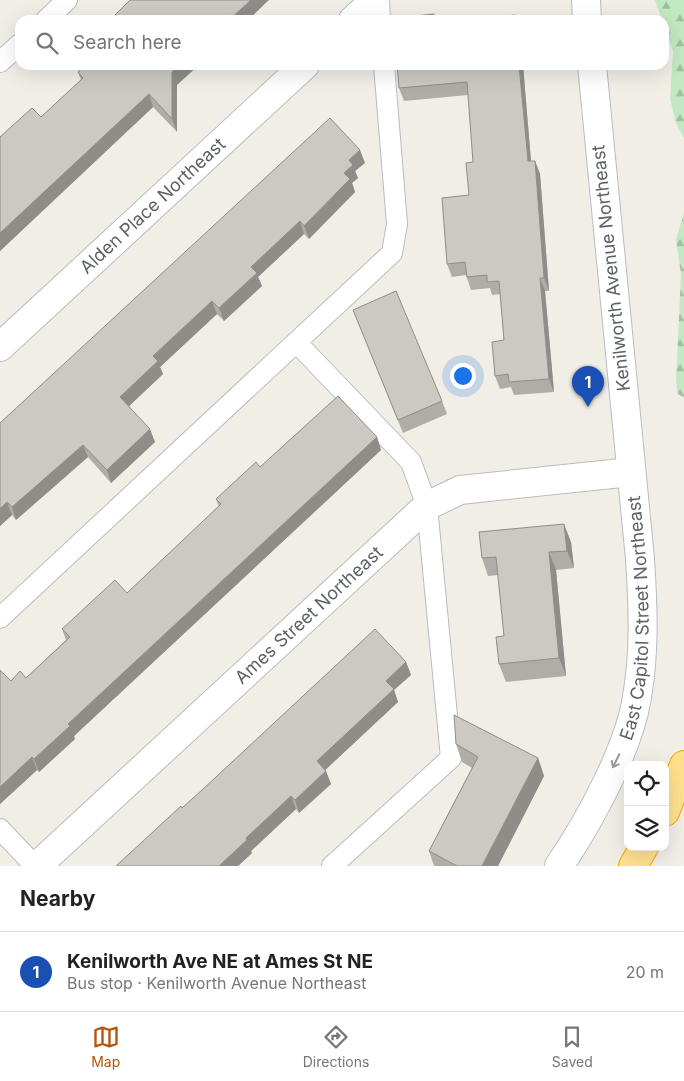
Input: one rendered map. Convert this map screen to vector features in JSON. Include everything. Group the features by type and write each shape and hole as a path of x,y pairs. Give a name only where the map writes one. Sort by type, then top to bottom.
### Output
{"highway":[{"path":"667,806 684,765"},
{"path":"633,866 642,851"}],"street":[{"path":"358,15 375,0"},
{"path":"586,0 588,15"},
{"name":"Alden Place Northeast","path":"0,347 300,70"},
{"name":"Kenilworth Avenue Northeast","path":"592,70 631,472"},
{"name":"Ames Street Northeast","path":"36,866 428,506 460,490 631,472"},
{"name":"East Capitol Street Northeast","path":"560,866 595,804 622,748 637,697 643,628 642,593 631,472"}],"lane":[{"path":"51,15 67,0"},
{"path":"379,0 380,15"},
{"path":"0,62 15,48"},
{"path":"0,618 297,344 392,253 397,224 384,70"},
{"path":"297,344 411,462 428,506 451,758 332,866"},
{"path":"0,829 36,866"}],"green space":[{"path":"655,0 684,0 684,138 676,123 670,99 673,51 669,40 669,15 660,15"},
{"path":"684,213 684,398 678,394 676,382 681,274 676,240"}],"building":[{"path":"130,0 251,0 234,15 115,15"},
{"path":"80,70 174,70 172,72 172,119 149,94 0,233 0,137 32,108 41,117 83,78 78,72"},
{"path":"397,70 519,70 528,161 535,161 544,278 540,278 549,379 509,382 508,374 495,376 492,342 504,340 499,281 487,282 487,275 467,277 465,262 447,264 442,198 469,195 466,163 473,162 467,82 399,88"},
{"path":"330,118 360,150 349,160 353,165 344,173 350,179 304,226 300,221 251,267 257,273 219,308 212,301 153,356 158,361 120,397 150,429 107,470 83,445 12,507 7,502 0,509 0,423"},
{"path":"396,291 442,401 398,420 353,310"},
{"path":"338,396 377,437 68,724 70,726 34,759 32,757 0,787 0,670 11,681 20,671 26,678 70,637 62,629 115,580 127,593 221,504 216,499 256,462 260,467"},
{"path":"564,524 567,551 549,552 559,658 499,664 496,637 504,636 496,557 482,558 479,532"},
{"path":"375,629 406,662 386,681 394,689 317,761 326,771 295,800 291,796 219,866 116,866 181,806 182,808 202,790"},
{"path":"454,715 538,758 482,866 457,866 429,851 478,757 456,744"}],"place":[{"name":"Kenilworth Ave NE at Ames St NE","path":"588,407"}]}
